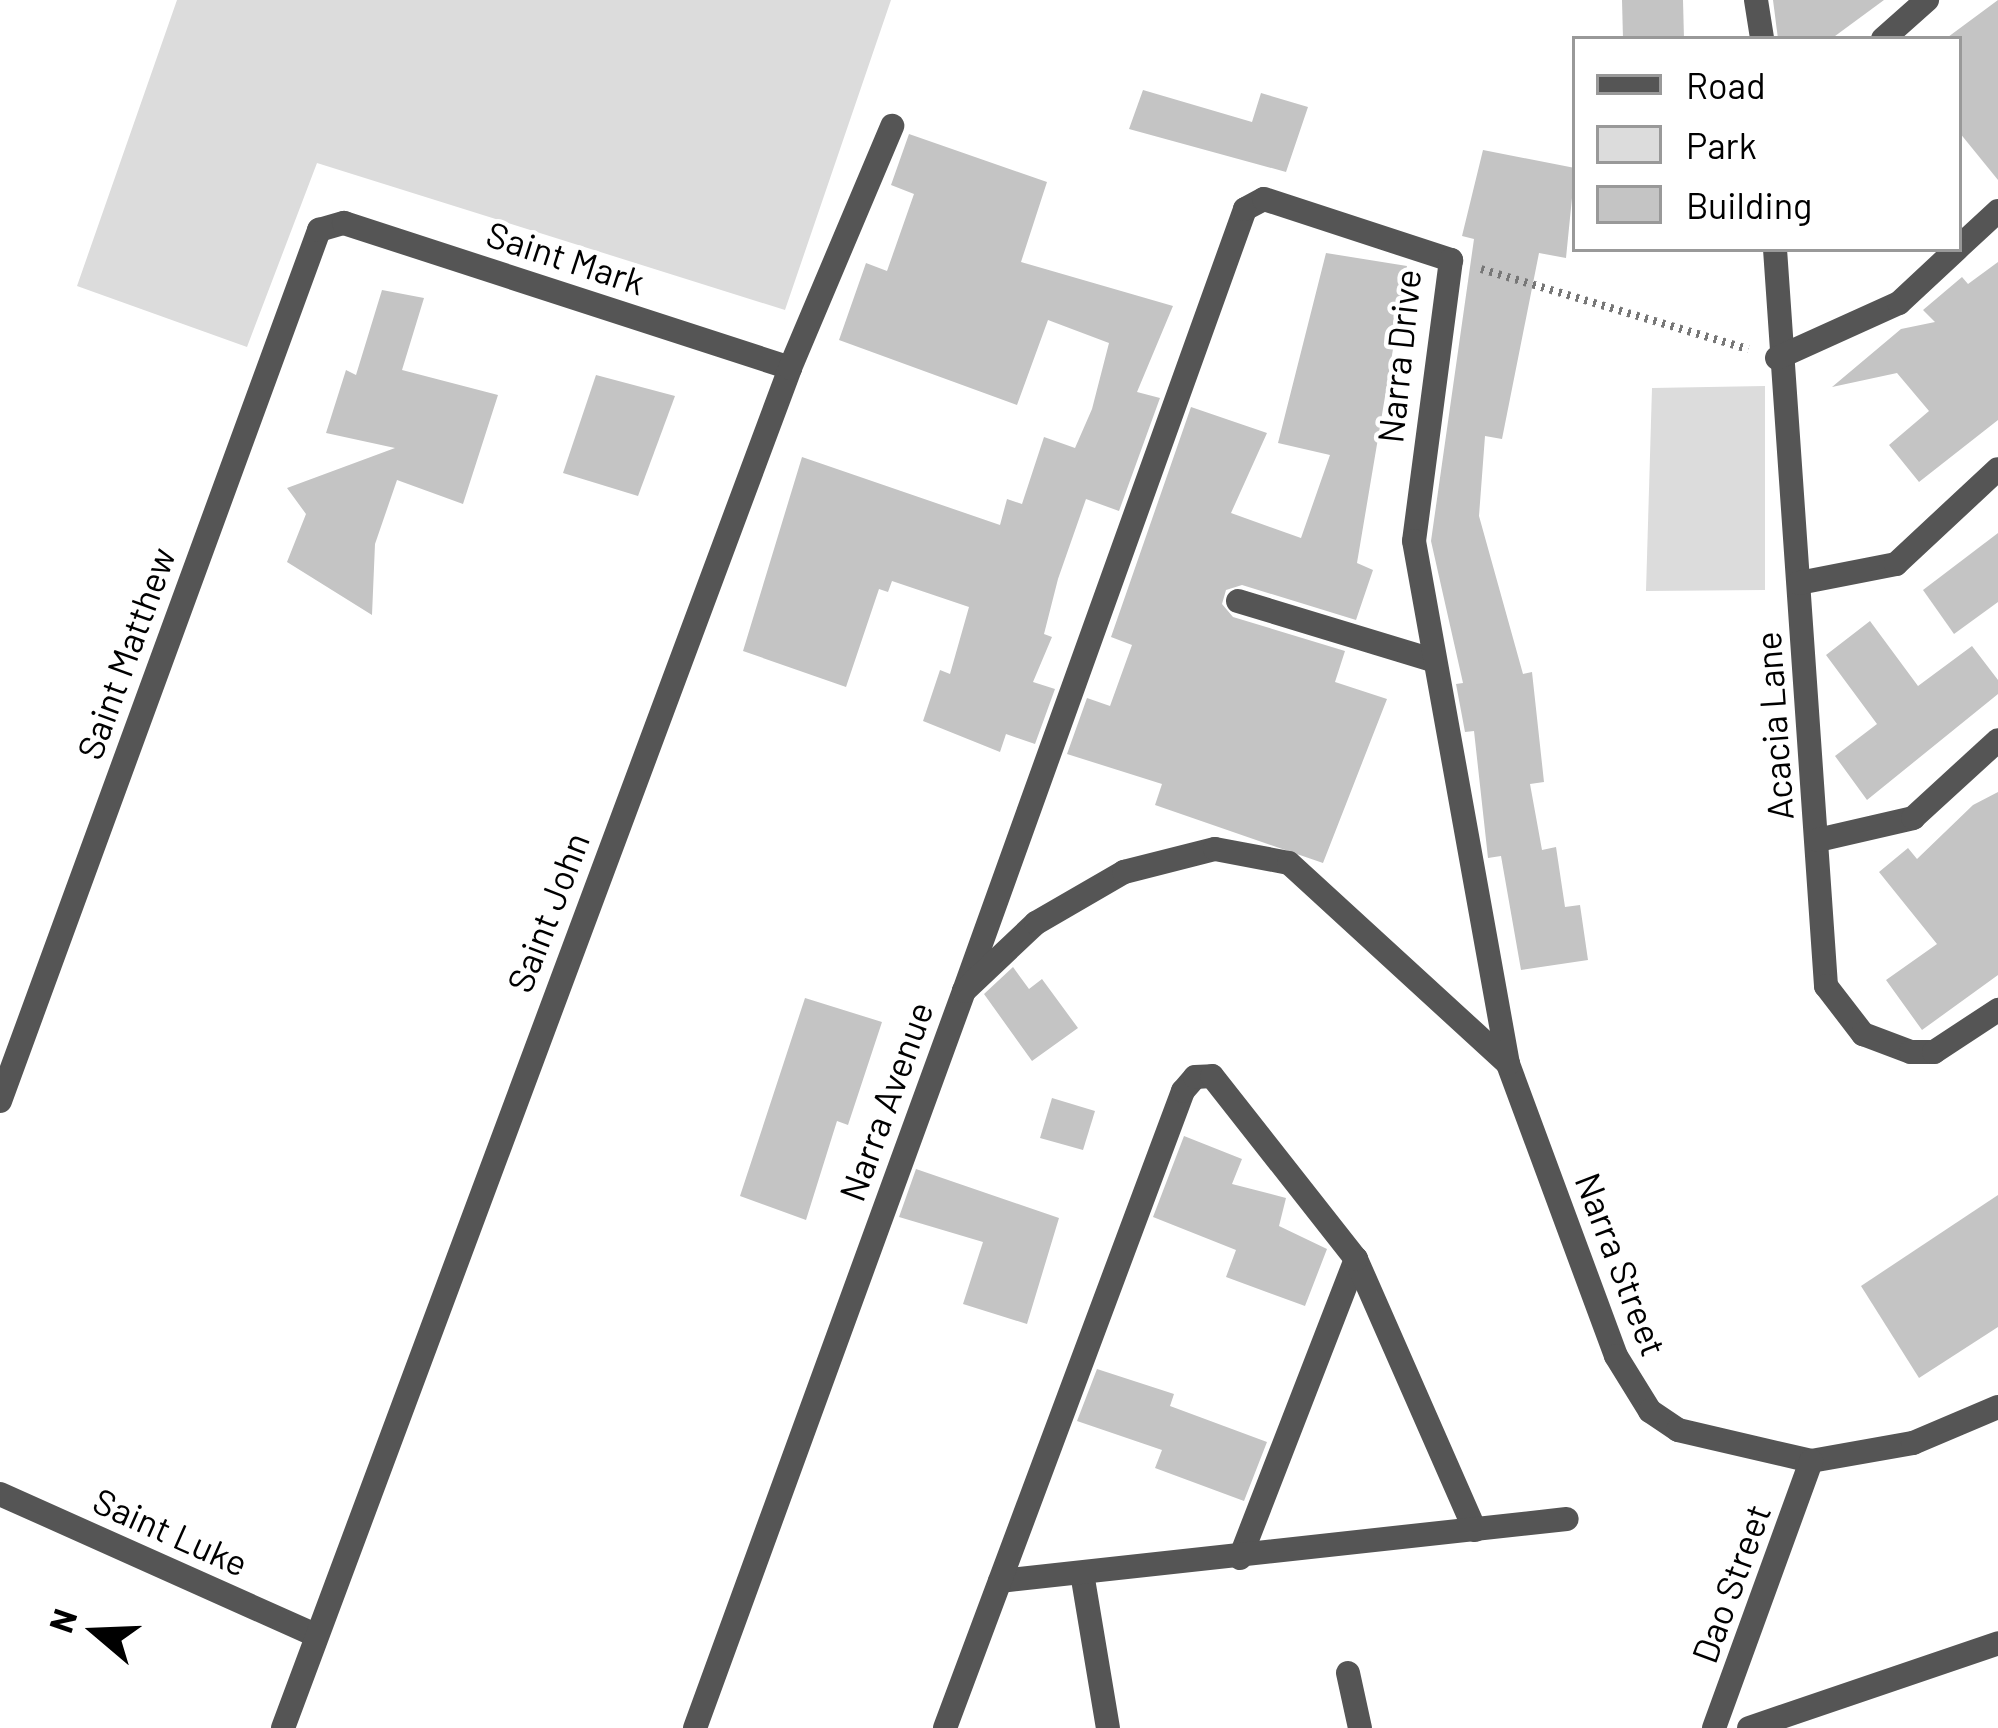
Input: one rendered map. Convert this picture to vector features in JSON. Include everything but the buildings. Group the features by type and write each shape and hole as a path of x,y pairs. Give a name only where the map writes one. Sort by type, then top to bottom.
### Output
{"street":[{"path":"1756,0 1762,36"},
{"path":"1886,36 1927,0"},
{"name":"Saint John","path":"283,1728 314,1634 790,368 892,126"},
{"name":"Narra Drive","path":"964,992 1245,208 1264,200 1451,260 1414,541 1508,1064"},
{"path":"1962,244 1998,211"},
{"name":"Saint Mark","path":"319,230 344,223 790,368"},
{"name":"Saint Matthew","path":"0,1101 319,230"},
{"name":"Acacia Lane","path":"1775,252 1777,358 1799,583 1826,986 1853,1025 1888,1048 1934,1052 1998,1010"},
{"path":"1777,358 1899,303 1954,252"},
{"path":"1799,583 1896,564 1998,469"},
{"path":"1238,601 1432,660"},
{"path":"1818,840 1913,818 1998,740"},
{"name":"Narra Avenue","path":"695,1728 964,992 1036,923 1106,882 1216,849 1289,862 1508,1064"},
{"name":"Narra Street","path":"1508,1064 1632,1390 1678,1430 1811,1461 1913,1443 1998,1407"},
{"path":"945,1728 1174,1113 1195,1077 1212,1076 1356,1259 1475,1530"},
{"path":"1240,1558 1356,1259"},
{"name":"Dao Street","path":"1714,1728 1811,1461"},
{"name":"Saint Luke","path":"0,1494 314,1634"},
{"path":"1000,1581 1567,1519"},
{"path":"1082,1573 1108,1728"},
{"path":"1749,1728 1998,1643"},
{"path":"1348,1673 1360,1728"}],"path":[{"path":"1451,260 1777,358"}],"green space":[{"path":"177,0 891,0 785,310 317,163 247,347 77,286"},
{"path":"1765,386 1765,590 1646,591 1652,388"}]}
